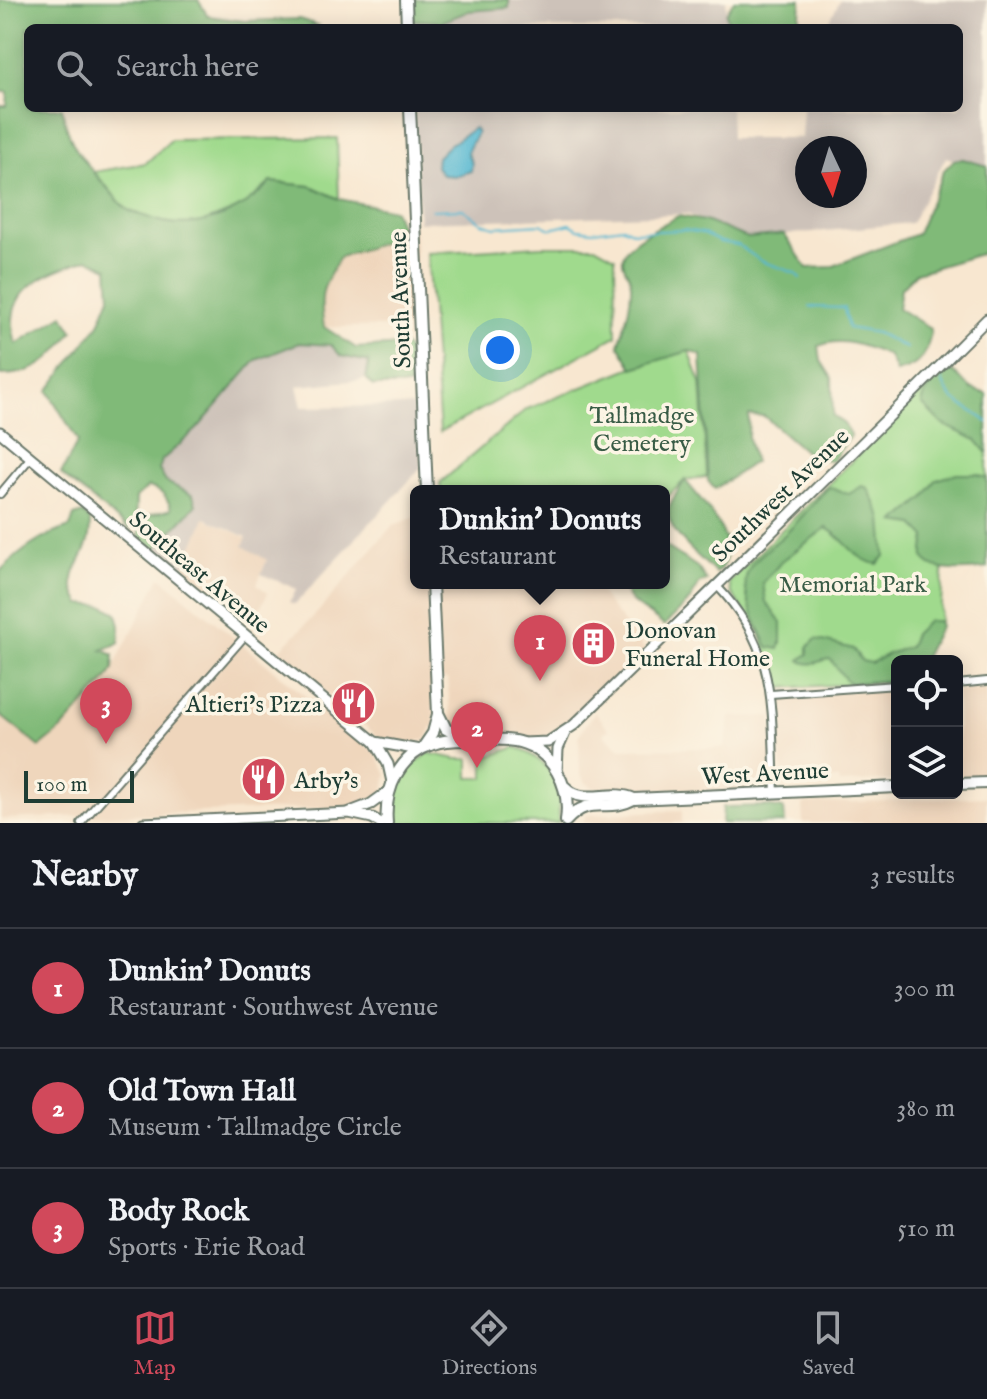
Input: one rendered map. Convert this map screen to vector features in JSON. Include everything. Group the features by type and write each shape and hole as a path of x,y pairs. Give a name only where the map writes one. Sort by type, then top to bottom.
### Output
{"main road":[{"path":"406,0 407,24"},
{"name":"South Avenue","path":"410,112 427,485"},
{"path":"387,823 390,787 402,765 421,749 433,733 438,714 432,589"},
{"path":"438,714 446,729 466,740"},
{"path":"421,749 441,742 466,740 523,743 543,755 557,772 567,802 566,822"},
{"path":"963,784 987,783"},
{"name":"West Avenue","path":"563,785 576,796 622,795 634,799 891,787"},
{"name":"West Avenue","path":"566,822 583,806 626,803 634,799"}],"street":[{"name":"Southwest Avenue","path":"523,743 548,742 565,732 817,485 895,413 987,319"},
{"name":"Southeast Avenue","path":"0,432 375,742 388,764 390,787"},
{"path":"0,494 31,457"},
{"path":"716,585 750,627 760,649 771,694 775,793"},
{"path":"81,823 245,636"},
{"path":"963,683 987,681"},
{"path":"771,694 891,685"},
{"path":"557,772 558,749 565,732"},
{"name":"Southeast Avenue","path":"375,742 421,749"},
{"path":"143,823 349,813 366,808 390,787"},
{"path":"349,813 381,823"}],"shaded area":[{"path":"509,0 726,0 727,24 411,24 411,20 442,22 469,11 508,8"},
{"path":"840,0 987,0 987,172 946,157 911,223 748,238 687,214 419,222 415,112 730,112 731,138 795,138 795,208 867,208 867,136 801,136 803,112 963,112 963,24 828,24"},
{"path":"414,223 419,327 324,327 321,306 323,286 340,257 385,242 400,225"},
{"path":"299,343 332,345 341,356 369,362 363,380 297,386 302,407 418,406 421,468 295,604 289,602 297,589 261,574 267,560 243,546 247,537 205,518 182,571 153,551 196,505 192,495 166,482 159,470 162,460 197,429 256,360"},
{"path":"204,518 247,538 243,546 267,559 257,584 268,593 254,619 248,621 231,612 182,571"},
{"path":"410,519 410,589 428,589 434,724 426,739 408,744 380,739 338,701 275,655 318,612 393,525"},
{"path":"160,577 376,754 387,774 385,787 378,796 352,807 0,819 0,665 28,738 40,746 108,678"},
{"path":"435,589 600,589 645,650 576,720 551,739 525,741 461,733 450,719 448,680 441,678"},
{"path":"987,689 987,775 963,775 963,691"},
{"path":"891,690 891,780 840,783 839,779 784,779 771,694"},
{"path":"595,712 609,729 604,734 620,749 725,748 730,717 772,716 775,793 654,798 594,788 586,783 580,773 579,735"},
{"path":"987,797 987,823 803,823 802,804"},
{"path":"682,810 682,823 583,823 586,815"}],"green space":[{"path":"0,0 198,0 208,16 244,21 299,19 315,24 24,24 24,112 63,112 71,140 81,156 120,203 129,211 167,222 183,224 215,218 245,204 271,182 311,186 339,199 394,210 400,225 385,242 340,257 322,297 324,327 356,348 403,345 411,351 410,386 373,386 366,378 369,362 341,356 331,345 299,343 256,360 197,429 162,460 159,470 166,482 193,495 196,505 153,551 139,538 139,522 171,509 163,494 148,487 136,498 135,524 129,529 61,474 78,441 48,391 99,324 110,297 108,268 88,259 57,270 31,285 15,309 13,325 16,344 63,315 73,331 42,364 24,372 0,375 0,106 7,106 8,92 0,92"},
{"path":"413,0 509,0 509,8 469,11 442,22 411,20"},
{"path":"734,0 801,0 799,24 729,24 726,14"},
{"path":"337,138 339,199 311,186 271,182 242,207 196,225 167,224 127,210 94,172 146,163 171,140"},
{"path":"963,159 987,166 987,252 916,273 901,288 898,308 931,329 922,358 896,372 889,356 863,346 837,342 819,346 821,361 832,378 833,416 844,424 851,436 832,461 808,454 764,416 749,415 748,437 754,462 715,489 708,481 701,355 689,351 633,368 619,345 631,292 623,259 626,250 643,236 678,216 705,221 748,238 784,234 807,268 831,267 917,234 944,170 954,160"},
{"name":"Tallmadge Cemetery","path":"595,246 615,257 616,336 440,432 427,253"},
{"name":"Tallmadge Cemetery","path":"689,351 701,383 707,477 685,480 670,494 670,485 440,485 527,409 630,368"},
{"name":"Memorial Park","path":"945,369 987,399 987,513 943,570 940,622 925,655 891,655 891,682 777,688 760,634 731,592 729,582"},
{"path":"952,371 972,389 987,394 987,453 976,440 942,424 922,404 932,384"},
{"path":"955,474 977,474 987,478 987,568 952,570 934,567 924,557 926,537 914,525 895,522 924,498 936,480"},
{"path":"685,480 711,512 725,538 727,550 725,562 716,573 678,535 670,520 670,505"},
{"path":"862,486 868,488 882,518 885,556 878,564 863,559 826,528 782,561 763,583 766,602 781,622 779,649 768,647 747,598 749,569 829,487 849,494"},
{"path":"83,513 90,520 89,536 75,571 73,585 81,604 104,606 117,613 119,643 102,650 114,655 113,669 108,678 62,729 40,747 0,715 0,571 32,544 70,527 74,516"},
{"path":"670,549 697,567 707,581 700,583 690,600 664,626 633,603 625,591 670,589"},
{"path":"928,621 938,621 940,626 925,655 891,655 891,680 850,683 830,659 811,663 800,660 808,654 808,647 816,639 853,649 862,661 871,663 909,647 914,634"},
{"path":"516,747 539,760 553,776 559,796 558,823 393,823 394,801 400,782 429,753 469,759 469,778 484,778 484,758"},
{"path":"766,806 784,809 785,823 722,823 723,807"}],"water":[{"path":"474,128 477,133 467,152 472,164 471,171 455,176 443,175 436,167 437,157"}],"waterway":[{"path":"432,210 463,209 482,223 495,227 541,224 551,229 570,224 578,229 593,231 623,227 634,232 684,230 702,233 720,242 738,245 761,261 795,273 800,278"},
{"path":"810,307 844,308 848,328 877,333 906,348"},
{"path":"942,380 954,399 987,422"}],"place":[{"name":"Donovan Funeral Home","path":"594,644"},
{"name":"Dunkin' Donuts","path":"540,681"},
{"name":"Altieri's Pizza","path":"353,704"},
{"name":"Body Rock","path":"106,744"},
{"name":"Old Town Hall","path":"477,768"},
{"name":"Arby's","path":"263,780"}]}
